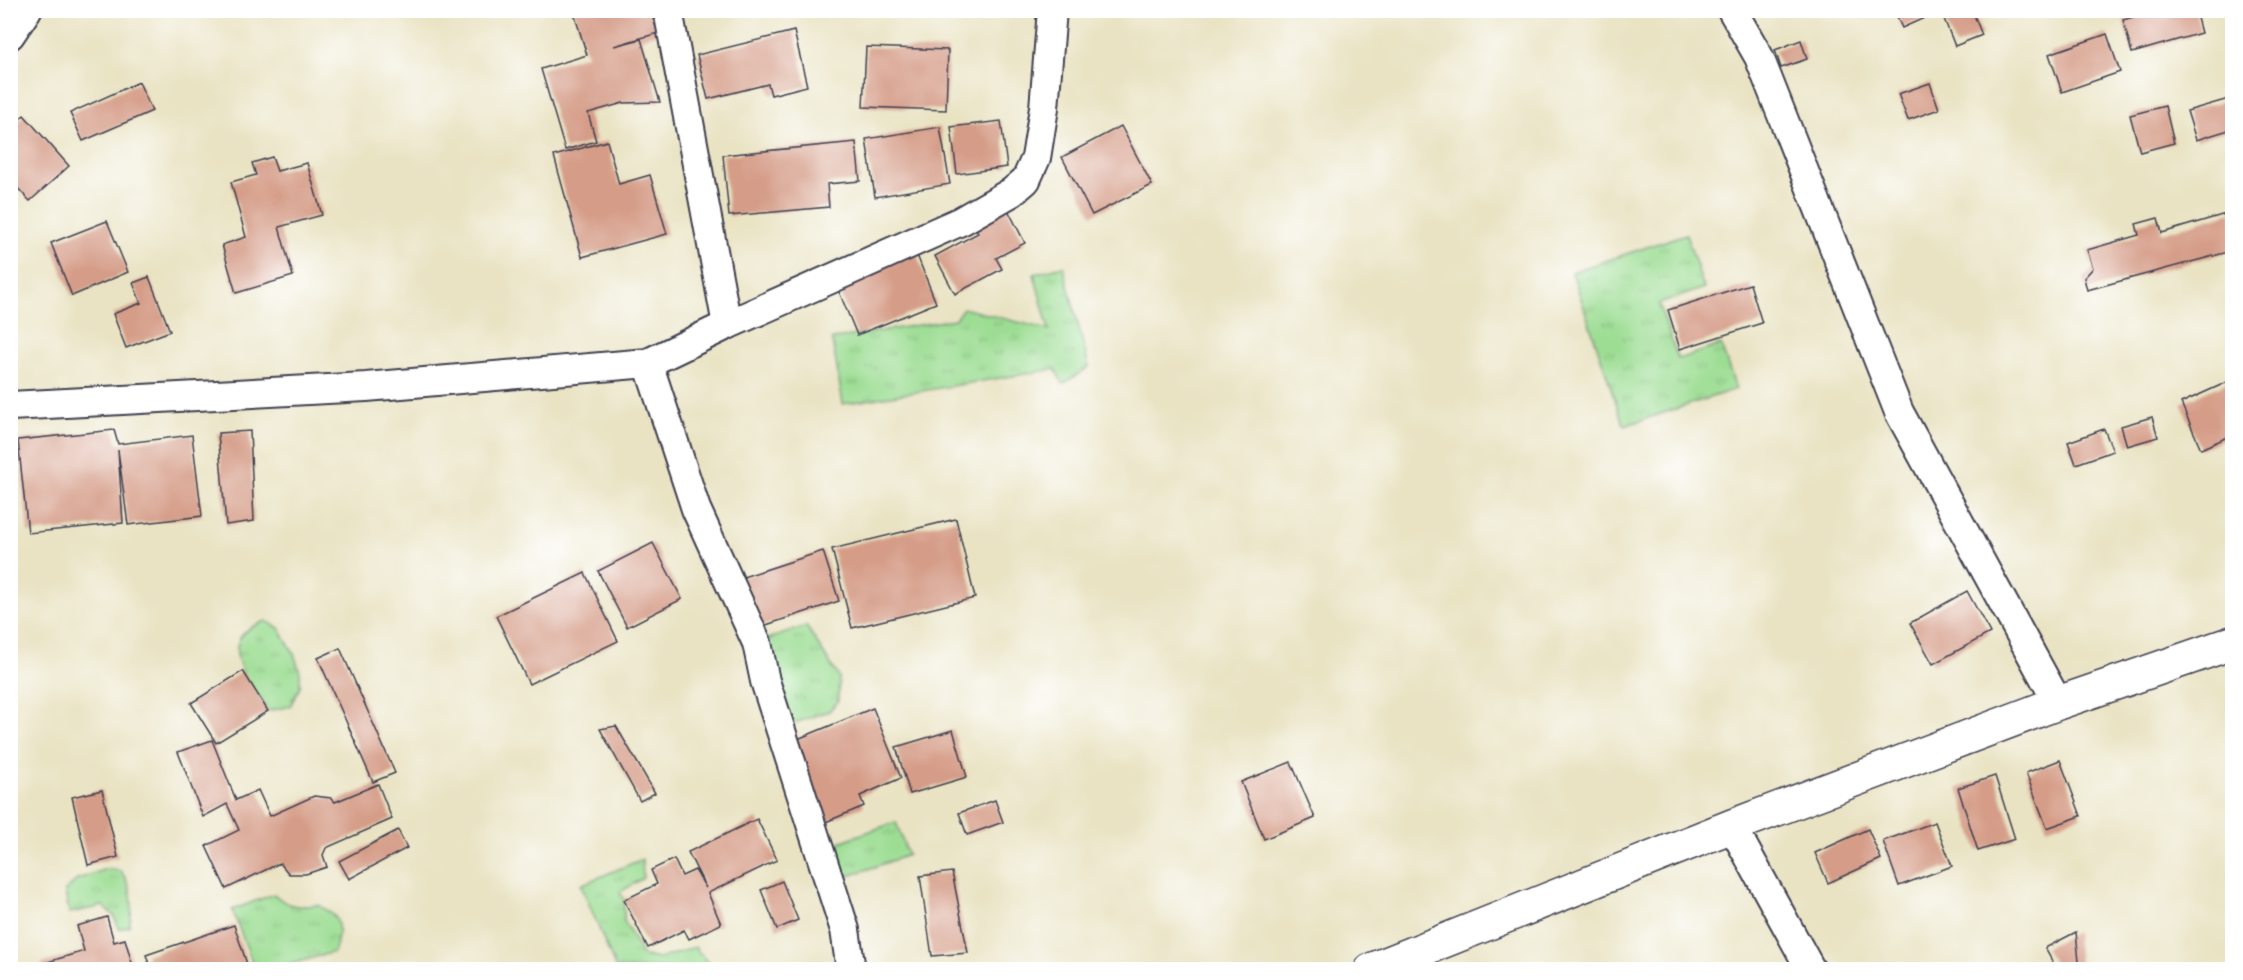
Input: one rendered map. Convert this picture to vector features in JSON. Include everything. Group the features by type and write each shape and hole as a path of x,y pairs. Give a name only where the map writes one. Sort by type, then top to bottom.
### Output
{"street":[{"path":"10,35 27,10"},
{"path":"668,10 727,325"},
{"path":"10,406 366,387 648,363 727,325 961,221 1012,192 1026,180 1036,158 1044,108 1052,10"},
{"path":"1732,10 1759,57 1899,412 2058,702"},
{"path":"648,363 696,509 757,643 765,681 845,930 850,969"},
{"path":"1371,969 1732,826 2058,702 2232,643"},
{"path":"1732,826 1811,969"}],"green space":[{"path":"1686,234 1704,288 1659,304 1678,359 1721,345 1736,389 1624,426 1572,272"},
{"path":"1063,266 1089,367 1063,384 1055,369 843,404 832,339 955,319 963,308 1049,330 1034,274"},
{"path":"266,621 279,628 294,654 300,672 300,687 290,706 268,711 244,674 238,661 237,649 240,638 249,629"},
{"path":"806,626 839,677 838,701 829,711 786,726 757,643"},
{"path":"896,822 908,855 840,879 828,846"},
{"path":"642,859 643,878 620,892 624,900 624,921 643,956 659,959 695,947 713,969 616,969 581,885"},
{"path":"106,869 121,871 128,884 132,905 129,926 119,929 114,916 103,906 69,913 65,891 78,879"},
{"path":"274,894 294,906 318,905 333,915 338,929 334,952 273,969 255,969 232,910"}],"building":[{"path":"573,10 650,10 658,33 614,46 641,39 660,102 623,103 588,113 596,141 565,150 541,69 587,55"},
{"path":"1894,10 1942,10 1902,28"},
{"path":"1964,10 1972,10 1982,35 1955,46 1944,19"},
{"path":"2157,10 2195,10 2201,33 2132,53 2123,20"},
{"path":"794,31 807,86 771,95 768,84 708,99 697,55"},
{"path":"2107,34 2120,72 2062,92 2049,54"},
{"path":"1801,40 1807,59 1781,68 1775,50"},
{"path":"866,47 948,50 946,110 863,107"},
{"path":"139,82 152,111 83,141 70,113"},
{"path":"1930,83 1939,109 1908,120 1898,94"},
{"path":"2232,98 2232,129 2196,140 2187,111"},
{"path":"2165,106 2174,143 2140,152 2130,115"},
{"path":"24,115 69,166 30,201 10,180 10,128"},
{"path":"1001,121 1007,167 957,174 951,127"},
{"path":"1121,126 1152,185 1092,215 1062,157"},
{"path":"940,127 950,184 875,197 866,139"},
{"path":"607,141 619,184 650,175 667,234 582,257 554,156"},
{"path":"856,142 860,181 827,184 829,207 729,216 723,155"},
{"path":"272,157 277,171 307,163 322,215 279,227 293,276 236,293 222,245 246,237 231,182 256,175 252,163"},
{"path":"1006,206 1025,243 996,258 1002,269 955,294 935,256 978,233 973,223"},
{"path":"2232,212 2232,251 2087,290 2084,278 2093,268 2087,250 2139,235 2136,224 2158,218 2162,233"},
{"path":"107,221 128,272 72,296 51,243"},
{"path":"915,250 936,303 857,335 835,282"},
{"path":"149,277 170,331 126,348 113,314 141,303 133,283"},
{"path":"1750,284 1762,323 1680,349 1668,310"},
{"path":"2232,380 2232,435 2201,449 2181,403"},
{"path":"2152,417 2158,437 2127,446 2121,426"},
{"path":"2104,429 2113,451 2076,464 2068,442"},
{"path":"114,430 118,444 192,435 202,516 128,525 118,450 123,523 28,533 18,440"},
{"path":"250,431 254,521 226,525 218,433"},
{"path":"956,519 975,598 852,628 832,549"},
{"path":"653,543 682,599 627,627 598,571"},
{"path":"823,551 839,601 757,628 740,578"},
{"path":"585,573 618,641 529,684 496,616"},
{"path":"1967,591 1990,633 1933,664 1910,623"},
{"path":"340,648 395,773 373,782 318,658"},
{"path":"243,671 268,711 216,743 191,703"},
{"path":"873,708 901,778 860,796 864,806 821,824 788,743"},
{"path":"616,726 655,793 640,801 600,729"},
{"path":"953,730 967,777 910,794 896,747"},
{"path":"212,740 236,800 258,790 270,816 314,796 331,798 335,802 378,784 392,819 326,848 323,855 327,867 306,874 289,874 280,863 226,889 206,846 239,830 227,804 203,817 178,752"},
{"path":"2060,760 2081,816 2047,828 2026,773"},
{"path":"1291,762 1315,818 1264,839 1241,782"},
{"path":"1995,776 2015,839 1978,851 1958,788"},
{"path":"102,790 118,857 88,865 72,797"},
{"path":"995,800 1003,822 967,835 959,813"},
{"path":"757,819 777,860 708,893 721,924 689,939 684,930 648,948 624,900 657,884 651,870 674,859 682,876 695,870 706,888 688,852"},
{"path":"1935,822 1952,866 1899,886 1883,841"},
{"path":"1868,829 1881,859 1828,883 1815,853"},
{"path":"398,830 407,848 349,879 339,861"},
{"path":"952,872 968,953 932,956 920,876"},
{"path":"782,881 798,920 777,929 761,890"},
{"path":"107,917 114,942 125,939 134,970 43,970 41,964 84,951 77,926"},
{"path":"234,925 249,970 151,970 146,955"},
{"path":"2076,932 2079,962 2064,970 2057,970 2045,948"}]}
